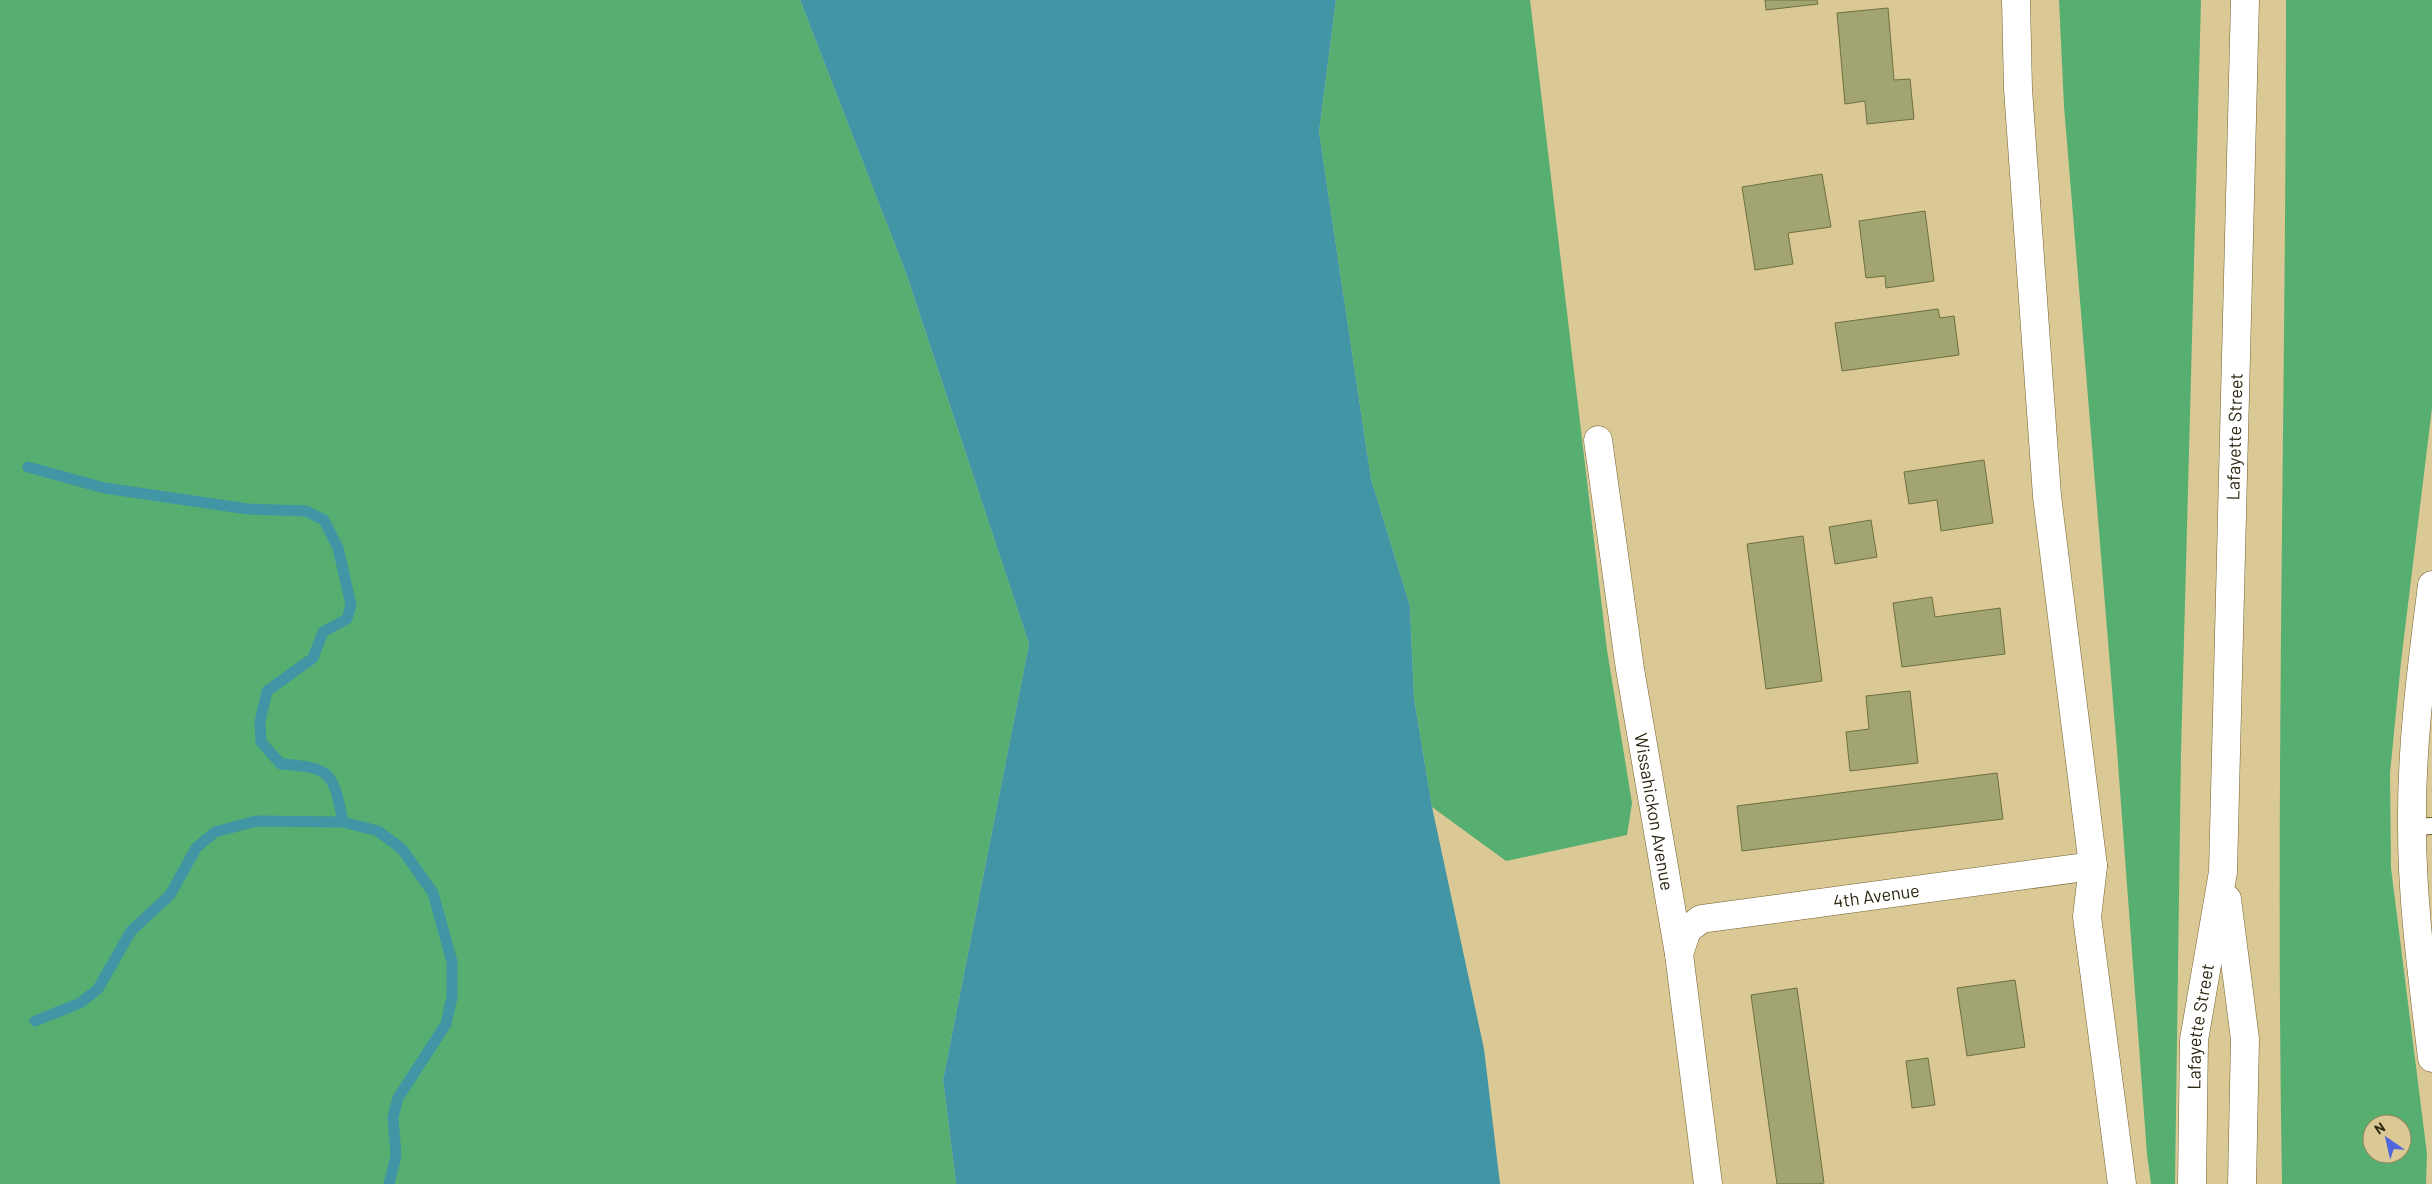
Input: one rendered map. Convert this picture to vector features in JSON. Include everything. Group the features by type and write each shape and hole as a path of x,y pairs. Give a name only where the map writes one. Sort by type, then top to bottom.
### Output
{"main road":[{"path":"2016,0 2018,89 2047,496 2094,866 2087,917 2122,1184"},
{"name":"Lafayette Street","path":"2192,1184 2194,1040 2223,872 2245,0"},
{"name":"Wissahickon Avenue","path":"1598,440 1630,669 1679,954 1708,1184"},
{"path":"2432,585 2415,717 2422,826 2419,950 2432,1058"},
{"name":"4th Avenue","path":"1679,954 1687,930 1701,919 2094,866"},
{"name":"Lafayette Street","path":"2223,872 2245,1039 2242,1184"}],"green space":[{"path":"0,0 800,0 906,273 1029,644 943,1080 956,1184 0,1184"},
{"path":"1336,0 1530,0 1607,650 1632,803 1627,835 1506,861 1432,807 1414,698 1410,606 1371,479 1319,132"},
{"path":"2059,0 2201,0 2181,753 2175,1184 2151,1184 2147,1154 2117,750 2064,106"},
{"path":"2286,0 2432,0 2432,408 2401,662 2390,773 2391,868 2427,1154 2426,1184 2282,1184 2280,740"}],"water":[{"path":"800,0 1336,0 1319,132 1371,479 1410,606 1414,698 1432,807 1484,1049 1500,1184 956,1184 943,1080 1029,644 906,273"}],"building":[{"path":"1765,0 1817,0 1818,4 1766,10"},
{"path":"1888,8 1894,80 1910,79 1914,119 1867,124 1865,101 1845,104 1837,13"},
{"path":"1822,174 1831,227 1788,233 1793,264 1755,270 1742,187"},
{"path":"1925,211 1934,281 1886,288 1885,276 1866,278 1859,221"},
{"path":"1938,309 1940,318 1954,316 1959,355 1842,371 1835,323"},
{"path":"1984,460 1993,523 1941,531 1937,500 1909,504 1904,472"},
{"path":"1871,520 1877,557 1835,564 1829,527"},
{"path":"1803,536 1822,681 1766,689 1747,544"},
{"path":"1932,597 1935,617 2000,608 2005,654 1902,667 1893,603"},
{"path":"1910,691 1918,763 1850,771 1846,732 1869,729 1866,696"},
{"path":"1997,773 2003,819 1742,851 1737,806"},
{"path":"2015,980 2025,1047 1967,1056 1957,988"},
{"path":"1797,988 1824,1183 1818,1184 1777,1184 1751,995"},
{"path":"1928,1058 1935,1105 1912,1108 1906,1061"}],"waterway":[{"path":"28,467 104,488 248,509 306,511 324,520 338,548 351,605 347,619 323,632 313,658 267,691 260,722 261,742 281,764 311,768 327,776 336,792 343,822"},
{"path":"35,1021 80,1003 98,989 131,931 170,895 196,848 215,832 256,821 343,822 378,831 402,849 433,893 452,962 452,997 446,1024 398,1098 393,1117 396,1156 389,1184"}]}
